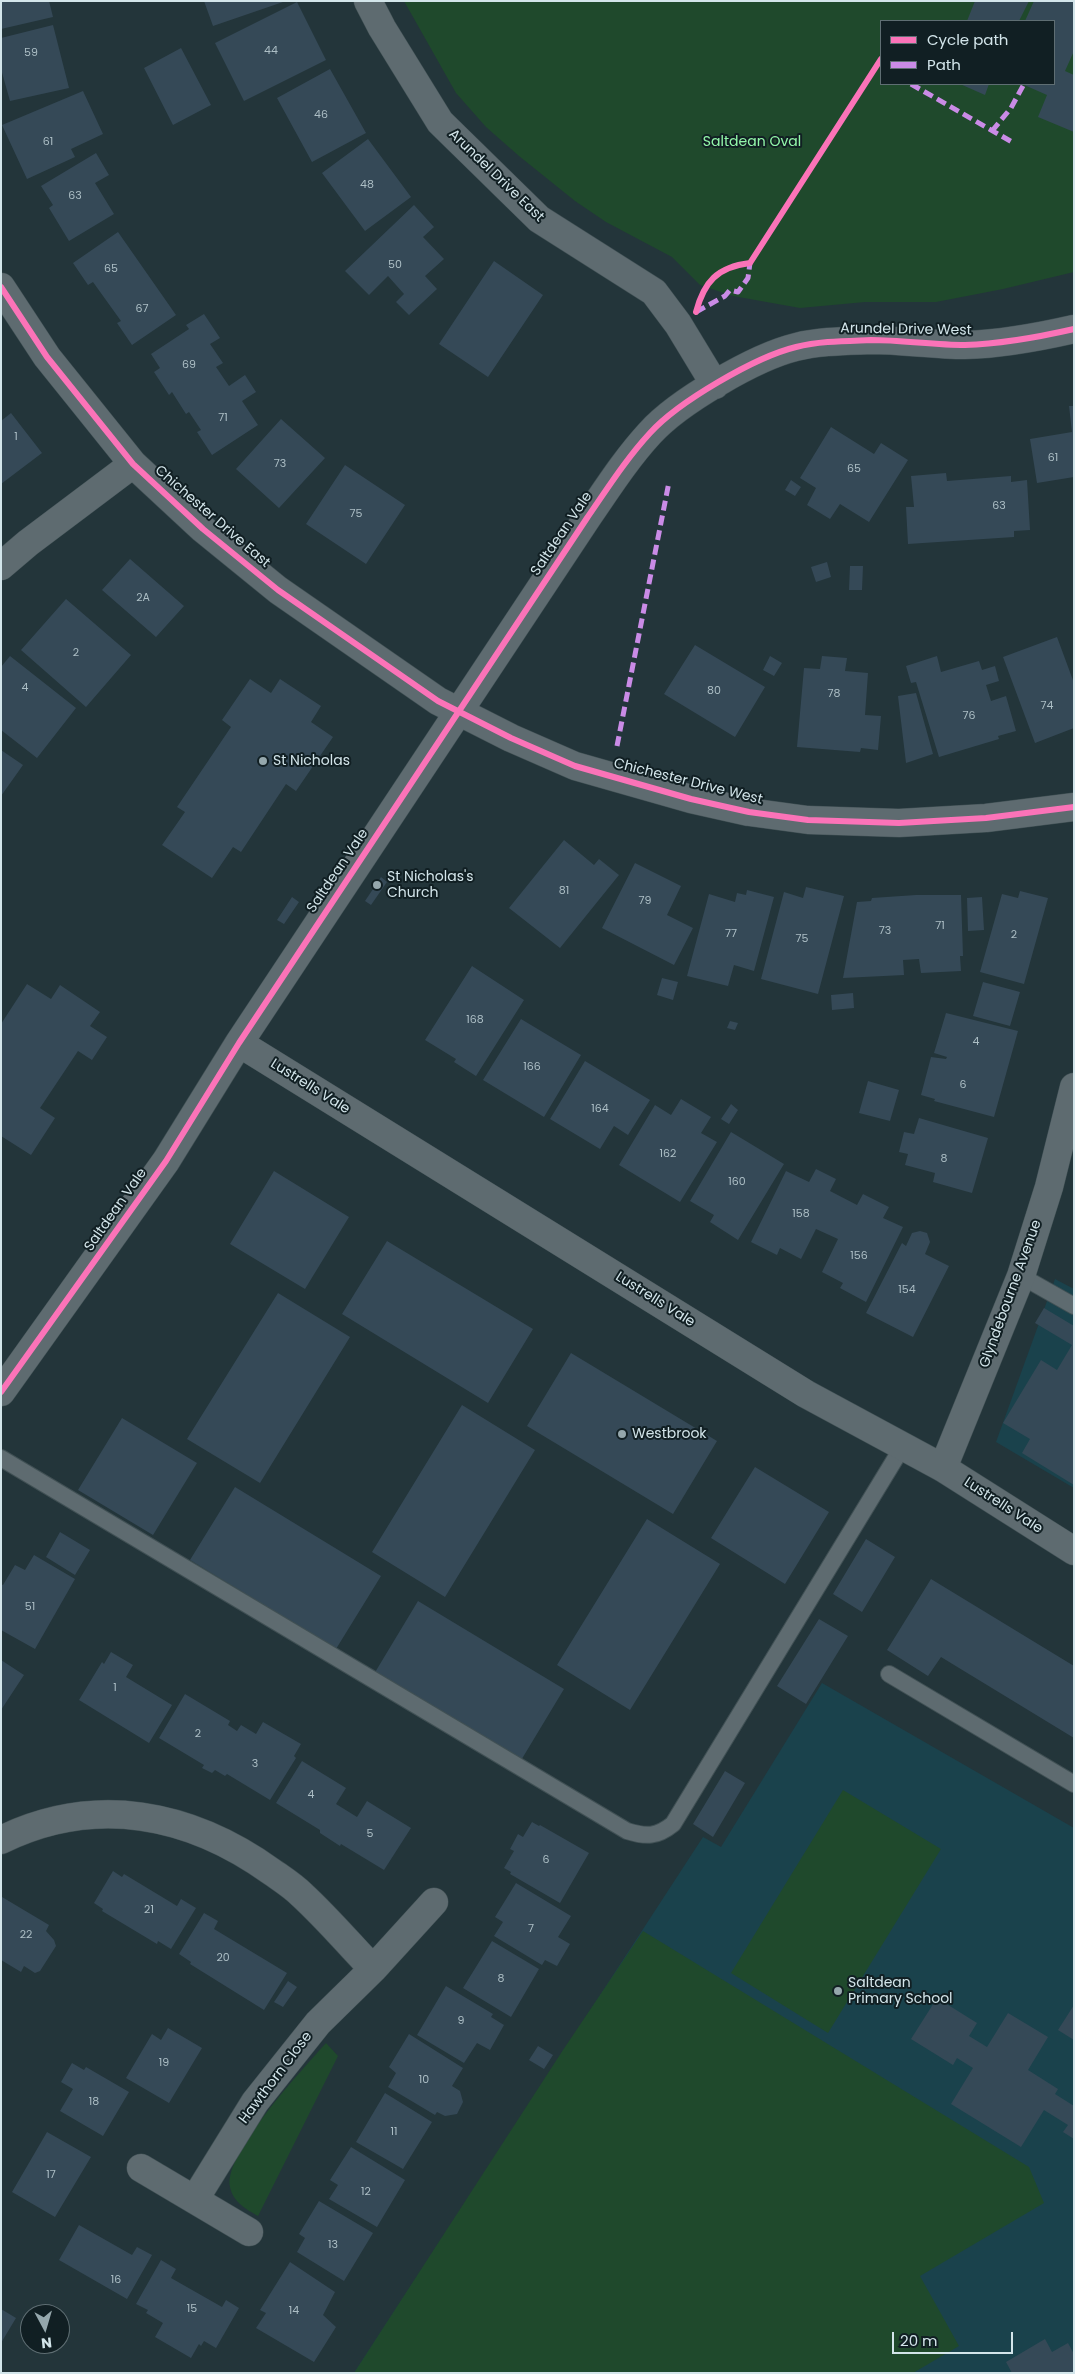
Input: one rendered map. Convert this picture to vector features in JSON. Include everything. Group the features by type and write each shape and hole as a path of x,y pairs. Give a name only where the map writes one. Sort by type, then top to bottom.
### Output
{"street":[{"name":"Arundel Drive East","path":"368,1 382,28 440,122 540,219 654,292 678,324 715,385"},
{"name":"Chichester Drive East","path":"1,287 47,357 133,464 210,535 270,584 438,701 459,711"},
{"name":"Arundel Drive West","path":"715,385 772,355 794,347 816,343 873,340 972,344 1014,340 1074,329"},
{"name":"Saltdean Vale","path":"1,1392 166,1161 239,1043 626,460 651,431 680,407 715,385"},
{"path":"1,566 28,543 133,464"},
{"name":"Chichester Drive West","path":"459,711 511,738 575,766 691,799 749,812 808,820 899,824 986,818 1074,807"},
{"name":"Lustrells Vale","path":"239,1043 806,1394 944,1468 1074,1552"},
{"name":"Glyndebourne Avenue","path":"944,1468 1021,1276 1049,1187 1074,1087"},
{"path":"1,1840 55,1820 114,1814 148,1817 196,1830 225,1842 302,1894 373,1969"},
{"name":"Hawthorn Close","path":"194,2199 254,2102 326,2013 373,1969 434,1902"},
{"path":"141,2168 249,2232"}],"lane":[{"path":"1021,1276 1074,1306"},
{"path":"1,1458 627,1831 642,1836 654,1836 664,1832 673,1824 903,1446"},
{"path":"889,1674 1074,1784"}],"shaded area":[{"path":"1055,1279 1074,1289 1074,1488 996,1442"},
{"name":"Saltdean Primary School","path":"822,1683 1074,1828 1074,2373 354,2373 703,1837 721,1847"}],"green space":[{"name":"Saltdean Oval","path":"404,1 1074,1 1074,272 1003,289 936,302 865,302 800,308 733,296 700,285 672,257 606,222 575,201 486,127 456,93"},
{"path":"843,1790 941,1849 828,2033 731,1973"},
{"path":"643,1931 1029,2167 1044,2203 920,2276 959,2346 913,2373 354,2373 563,2050"},
{"path":"326,2043 338,2056 258,2216 249,2211 234,2197 230,2187 231,2172 251,2134 267,2112"}],"building":[{"path":"1,1 49,1 53,17 1,29"},
{"path":"204,1 283,1 283,2 213,26"},
{"path":"975,1 1029,1 1020,20 967,20"},
{"path":"1034,1 1074,1 1074,51 1065,71 1074,75 1074,132 1038,117 1047,95 1024,85 1055,85 1055,20 1025,20"},
{"path":"297,2 326,60 244,101 215,43"},
{"path":"53,25 69,88 10,101 1,69 1,38"},
{"path":"181,48 211,105 173,125 144,68"},
{"path":"330,69 366,133 312,162 277,98"},
{"path":"962,85 989,85 985,95"},
{"path":"83,91 103,134 71,149 75,157 27,179 2,125"},
{"path":"368,139 411,197 365,231 322,173"},
{"path":"96,153 109,175 95,183 114,214 69,241 49,208 53,205 41,186"},
{"path":"414,205 434,227 423,237 444,259 425,276 437,289 409,315 396,302 404,294 388,276 369,295 345,271"},
{"path":"118,232 176,315 132,345 117,323 121,321 93,282 88,285 73,263"},
{"path":"494,261 543,295 488,377 439,344"},
{"path":"204,314 220,338 210,344 223,363 216,367 229,386 245,375 256,392 242,401 258,425 212,455 197,432 201,430 189,412 186,414 172,392 169,395 154,372 160,368 151,354 189,329 186,325"},
{"path":"1069,406 1074,406 1074,477 1037,483 1030,439 1072,432"},
{"path":"11,413 42,453 1,484 1,421"},
{"path":"281,419 325,458 279,508 236,469"},
{"path":"831,427 874,454 881,443 908,460 869,522 840,504 830,519 807,505 816,488 800,478"},
{"path":"345,465 405,505 366,564 306,524"},
{"path":"946,473 947,481 1011,476 1011,482 1027,480 1030,530 1014,531 1014,537 908,544 906,507 914,507 911,476"},
{"path":"791,480 801,487 795,496 785,490"},
{"path":"130,559 184,606 156,637 102,590"},
{"path":"827,562 831,577 816,582 811,567"},
{"path":"850,566 863,566 862,590 849,590"},
{"path":"66,599 131,655 86,707 21,650"},
{"path":"1057,637 1074,683 1074,728 1035,743 1003,657"},
{"path":"695,645 765,687 735,737 664,694"},
{"path":"10,656 76,708 37,758 1,730 1,667"},
{"path":"770,656 782,663 774,676 763,670"},
{"path":"822,656 847,658 845,671 868,673 865,715 881,716 878,750 861,748 860,752 797,747 804,668 820,669"},
{"path":"937,656 941,672 979,661 982,670 995,666 999,681 986,685 991,701 1006,696 1016,731 998,736 999,739 939,757 916,682 911,683 906,666"},
{"name":"St Nicholas","path":"250,679 271,693 280,679 321,706 311,722 333,737 296,791 286,784 241,852 233,847 212,878 162,845 185,812 177,807 231,727 222,720"},
{"path":"916,693 933,754 906,763 898,696"},
{"path":"1,750 23,765 1,796"},
{"path":"564,840 594,865 599,859 619,875 560,948 509,908"},
{"path":"635,863 681,886 667,915 693,928 674,965 602,928"},
{"path":"381,877 387,882 371,905 365,901"},
{"path":"806,887 844,896 818,994 761,979 784,892 803,898"},
{"path":"747,890 774,897 754,971 734,965 728,986 687,976 709,894 735,902 737,893 746,895"},
{"path":"1020,891 1048,898 1024,984 980,972 1002,894 1018,898"},
{"path":"916,895 961,895 963,956 960,956 961,971 921,973 919,959 903,960 904,975 843,978 857,902 871,901 872,898"},
{"path":"292,897 299,902 284,924 277,920"},
{"path":"982,897 984,930 968,931 967,898"},
{"path":"472,966 524,1000 476,1076 454,1062 456,1059 425,1040"},
{"path":"662,978 678,982 673,1000 657,995"},
{"path":"983,982 1020,992 1010,1026 973,1016"},
{"path":"27,984 51,999 60,985 100,1012 90,1026 107,1037 92,1060 78,1051 40,1108 55,1118 31,1155 1,1136 1,1024"},
{"path":"853,993 854,1008 832,1010 831,995"},
{"path":"946,1013 1018,1031 994,1117 934,1101 935,1099 921,1095 931,1057 946,1059 947,1057 934,1053"},
{"path":"521,1019 581,1055 544,1117 483,1080"},
{"path":"730,1021 738,1023 735,1030 727,1028"},
{"path":"585,1061 650,1100 628,1135 614,1126 600,1149 550,1119"},
{"path":"868,1081 899,1090 890,1121 859,1113"},
{"path":"681,1099 711,1117 701,1133 717,1142 680,1202 619,1165 655,1105 671,1115"},
{"path":"731,1104 738,1110 729,1124 721,1119"},
{"path":"919,1118 988,1138 972,1193 933,1182 935,1173 905,1165 908,1154 899,1152 904,1132 914,1134"},
{"path":"731,1132 784,1164 738,1240 710,1222 714,1215 690,1201"},
{"path":"816,1169 836,1179 830,1191 857,1205 863,1194 889,1207 883,1218 903,1227 866,1302 840,1288 843,1283 822,1272 838,1239 816,1229 801,1259 780,1248 777,1255 751,1242 786,1171 809,1182"},
{"path":"274,1171 349,1217 305,1289 230,1244"},
{"path":"920,1231 927,1233 930,1242 925,1254 949,1266 913,1337 866,1313 902,1243 906,1246 912,1233"},
{"path":"387,1241 533,1329 488,1403 342,1314"},
{"path":"278,1293 350,1337 260,1483 187,1439"},
{"path":"1044,1308 1074,1326 1074,1485 1022,1453 1030,1439 1003,1423 1041,1360 1057,1370 1072,1345 1035,1323"},
{"name":"Westbrook","path":"571,1353 717,1441 673,1514 527,1426"},
{"path":"462,1405 535,1450 445,1597 372,1552"},
{"path":"122,1418 197,1463 153,1535 78,1490"},
{"path":"755,1467 829,1512 785,1584 711,1538"},
{"path":"235,1487 381,1576 336,1649 190,1560"},
{"path":"647,1519 720,1564 630,1710 557,1665"},
{"path":"60,1532 90,1550 75,1575 46,1557"},
{"path":"866,1539 895,1557 862,1612 833,1594"},
{"path":"34,1555 75,1579 35,1649 1,1630 1,1584 3,1585 15,1565 25,1570"},
{"path":"931,1579 1074,1666 1074,1738 941,1657 928,1676 887,1650"},
{"path":"418,1601 564,1689 520,1762 374,1674"},
{"path":"819,1619 848,1636 806,1704 777,1686"},
{"path":"111,1652 133,1665 126,1677 172,1705 149,1743 79,1700 102,1662 104,1664"},
{"path":"1,1660 24,1675 1,1710"},
{"path":"185,1694 230,1721 228,1725 237,1731 241,1725 256,1734 263,1722 301,1744 294,1756 296,1758 270,1800 227,1774 225,1776 215,1770 212,1773 202,1768 204,1765 159,1738"},
{"path":"302,1761 346,1788 336,1804 357,1817 367,1801 411,1828 384,1870 341,1844 340,1846 320,1833 320,1830 276,1803"},
{"path":"725,1771 745,1783 713,1837 693,1824"},
{"path":"532,1822 589,1853 560,1903 510,1874 511,1872 504,1868 514,1851 510,1849 518,1834 523,1837"},
{"path":"113,1871 122,1877 124,1874 177,1906 181,1899 196,1908 171,1949 158,1941 157,1944 102,1911 103,1909 94,1903"},
{"path":"516,1883 571,1916 558,1937 570,1944 557,1966 545,1960 542,1965 494,1936 503,1922 495,1917"},
{"path":"2,1897 49,1925 46,1931 54,1940 56,1946 40,1971 35,1973 24,1966 21,1972 1,1960"},
{"path":"204,1913 218,1921 214,1929 287,1973 264,2010 190,1964 191,1962 179,1954"},
{"path":"492,1941 539,1969 511,2017 463,1988"},
{"path":"288,1981 297,1987 283,2007 274,2002"},
{"path":"446,1986 493,2014 491,2017 504,2025 490,2050 477,2043 464,2063 417,2035"},
{"path":"937,1998 977,2023 969,2036 987,2047 1008,2013 1048,2037 1028,2070 1058,2089 1055,2094 1074,2106 1074,2139 1063,2132 1068,2125 1044,2110 1021,2147 951,2104 973,2068 957,2058 953,2065 911,2039"},
{"path":"1074,2005 1074,2040 1058,2030"},
{"path":"168,2028 202,2048 169,2103 126,2078 152,2034 161,2040"},
{"path":"409,2034 463,2068 452,2086 460,2091 463,2102 457,2114 445,2116 437,2112 435,2115 388,2087 396,2073 389,2067"},
{"path":"538,2046 553,2055 544,2069 529,2060"},
{"path":"72,2063 84,2070 86,2067 129,2092 103,2136 60,2111 73,2089 61,2082"},
{"path":"385,2093 432,2122 403,2169 356,2142"},
{"path":"47,2132 91,2157 55,2217 12,2192"},
{"path":"351,2147 405,2180 377,2227 329,2199 338,2185 330,2180"},
{"path":"319,2201 373,2233 344,2281 297,2252 305,2238 299,2234"},
{"path":"79,2225 132,2255 137,2247 152,2255 127,2299 59,2260"},
{"path":"161,2260 176,2269 171,2278 222,2307 226,2300 239,2308 216,2348 204,2341 201,2346 199,2344 191,2358 155,2337 163,2323 146,2313 148,2310 136,2304"},
{"path":"290,2262 335,2292 323,2315 336,2327 314,2362 256,2328 266,2313 260,2310"},
{"path":"1,2309 16,2318 1,2343"},
{"path":"1045,2339 1052,2352 1068,2343 1074,2354 1074,2373 1012,2373 1006,2362"}],"marked path":[{"path":"913,85 1012,142"},
{"path":"992,131 1011,108 1023,85"},
{"path":"696,312 725,296 730,290 738,292 748,278 750,263"},
{"path":"617,746 669,482"}],"cycle path":[{"path":"696,312 703,292 714,278 729,268 750,263 880,61"},
{"path":"1,287 47,357 133,464 203,529 278,590 438,701 511,738 575,766 691,799 749,812 808,820 899,823 986,818 1074,807"},
{"path":"1,1392 166,1161 239,1043 587,518 625,464 650,433 679,408 718,382 760,360 796,347 824,342 871,340 965,345 1020,340 1074,329"}],"place":[{"name":"St Nicholas","path":"263,761"},
{"name":"St Nicholas's Church","path":"377,885"},
{"name":"Westbrook","path":"622,1434"},
{"name":"Saltdean Primary School","path":"838,1991"}]}
